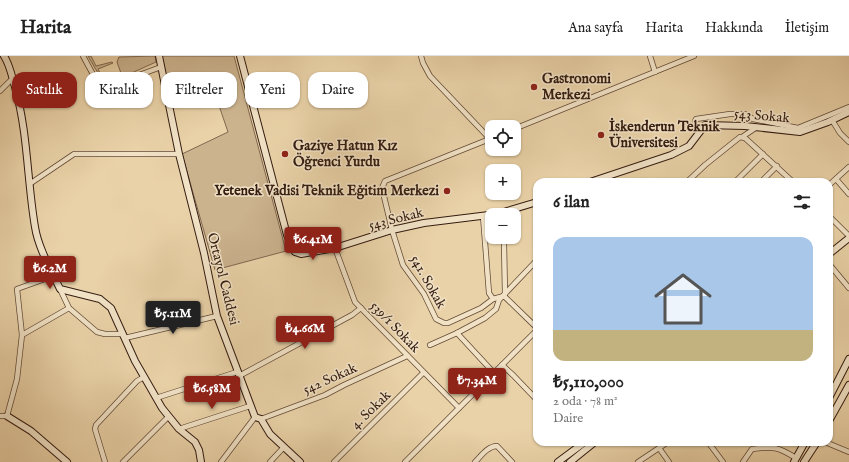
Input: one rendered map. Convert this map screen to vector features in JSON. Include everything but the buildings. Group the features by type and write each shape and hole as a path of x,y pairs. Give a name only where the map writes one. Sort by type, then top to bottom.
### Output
{"street":[{"path":"0,91 12,78 4,56"},
{"path":"83,56 101,89 161,66"},
{"name":"Ortayol Caddesi","path":"159,56 179,154 202,245 217,316 250,406 270,434 300,462"},
{"name":"543 Sokak","path":"240,56 288,235 295,252 302,254 335,248 392,230 424,223 483,216"},
{"path":"422,56 423,63 430,76 485,133"},
{"path":"650,56 655,72"},
{"path":"521,127 694,56"},
{"path":"695,121 696,119 730,114 745,114 754,119 798,128 849,107"},
{"path":"20,108 31,183 35,228 53,276 69,308 97,332 124,336 217,316"},
{"name":"543 Sokak","path":"609,178 671,155 689,146 705,125 757,127 800,132 849,112"},
{"path":"832,120 840,133 849,142"},
{"path":"691,178 740,137 744,137 757,127"},
{"path":"744,137 789,178"},
{"name":"541. Sokak","path":"485,141 385,181 382,188 392,230 403,265 424,294 436,319 444,323 448,323 481,308 493,299 504,295"},
{"path":"31,183 74,154 179,154"},
{"path":"740,178 763,154"},
{"path":"765,178 777,166"},
{"path":"833,182 849,167"},
{"path":"836,179 849,194"},
{"name":"543 Sokak","path":"521,208 533,204"},
{"path":"483,216 488,293 493,299"},
{"path":"833,220 849,237 833,251"},
{"path":"504,244 504,295 533,325"},
{"name":"539/1 Sokak","path":"335,248 355,302 459,408"},
{"path":"430,345 485,318 496,309 499,300 533,264"},
{"path":"833,269 849,288"},
{"path":"53,276 18,289 22,335 17,379 3,416 31,431 68,462"},
{"path":"60,289 104,301 111,308 144,377 156,398 168,417 179,429 196,442 201,462"},
{"path":"22,335 69,308"},
{"path":"156,398 238,374 352,315 361,308"},
{"path":"457,333 494,373"},
{"path":"405,462 533,333"},
{"name":"542 Sokak","path":"258,418 325,396 344,385 407,356"},
{"path":"833,390 849,359"},
{"path":"502,366 513,374 533,396"},
{"name":"4. Sokak","path":"334,462 424,373"},
{"path":"105,462 95,429 96,425 137,381 144,377"},
{"path":"833,413 849,385"},
{"path":"179,429 250,406"},
{"path":"123,462 168,417"},
{"path":"221,462 258,418"},
{"path":"833,445 849,452"},
{"path":"475,462 489,448 494,446 497,446 512,462"},
{"path":"558,462 580,446"},
{"path":"570,462 590,446"},
{"path":"638,462 662,446"},
{"path":"711,446 723,462"},
{"path":"743,462 752,449 767,447 780,448 795,460 803,446"},
{"path":"804,462 814,446"},
{"path":"270,462 284,447"},
{"path":"659,448 669,462"}],"shaded area":[{"path":"88,56 91,56 96,66 113,63 98,69 99,72 97,72"},
{"path":"155,56 156,62 134,72 121,72 117,62 119,57"},
{"path":"162,56 234,56 245,97 245,108 248,108 286,251 215,270 182,154 228,132 220,108 237,108 237,72 165,72"}],"place":[{"name":"Gastronomi Merkezi","path":"534,87"},
{"name":"İskenderun Teknik Üniversitesi","path":"601,135"},
{"name":"Gaziye Hatun Kız Öğrenci Yurdu","path":"285,154"},
{"name":"Yetenek Vadisi Teknik Eğitim Merkezi","path":"447,191"}]}
